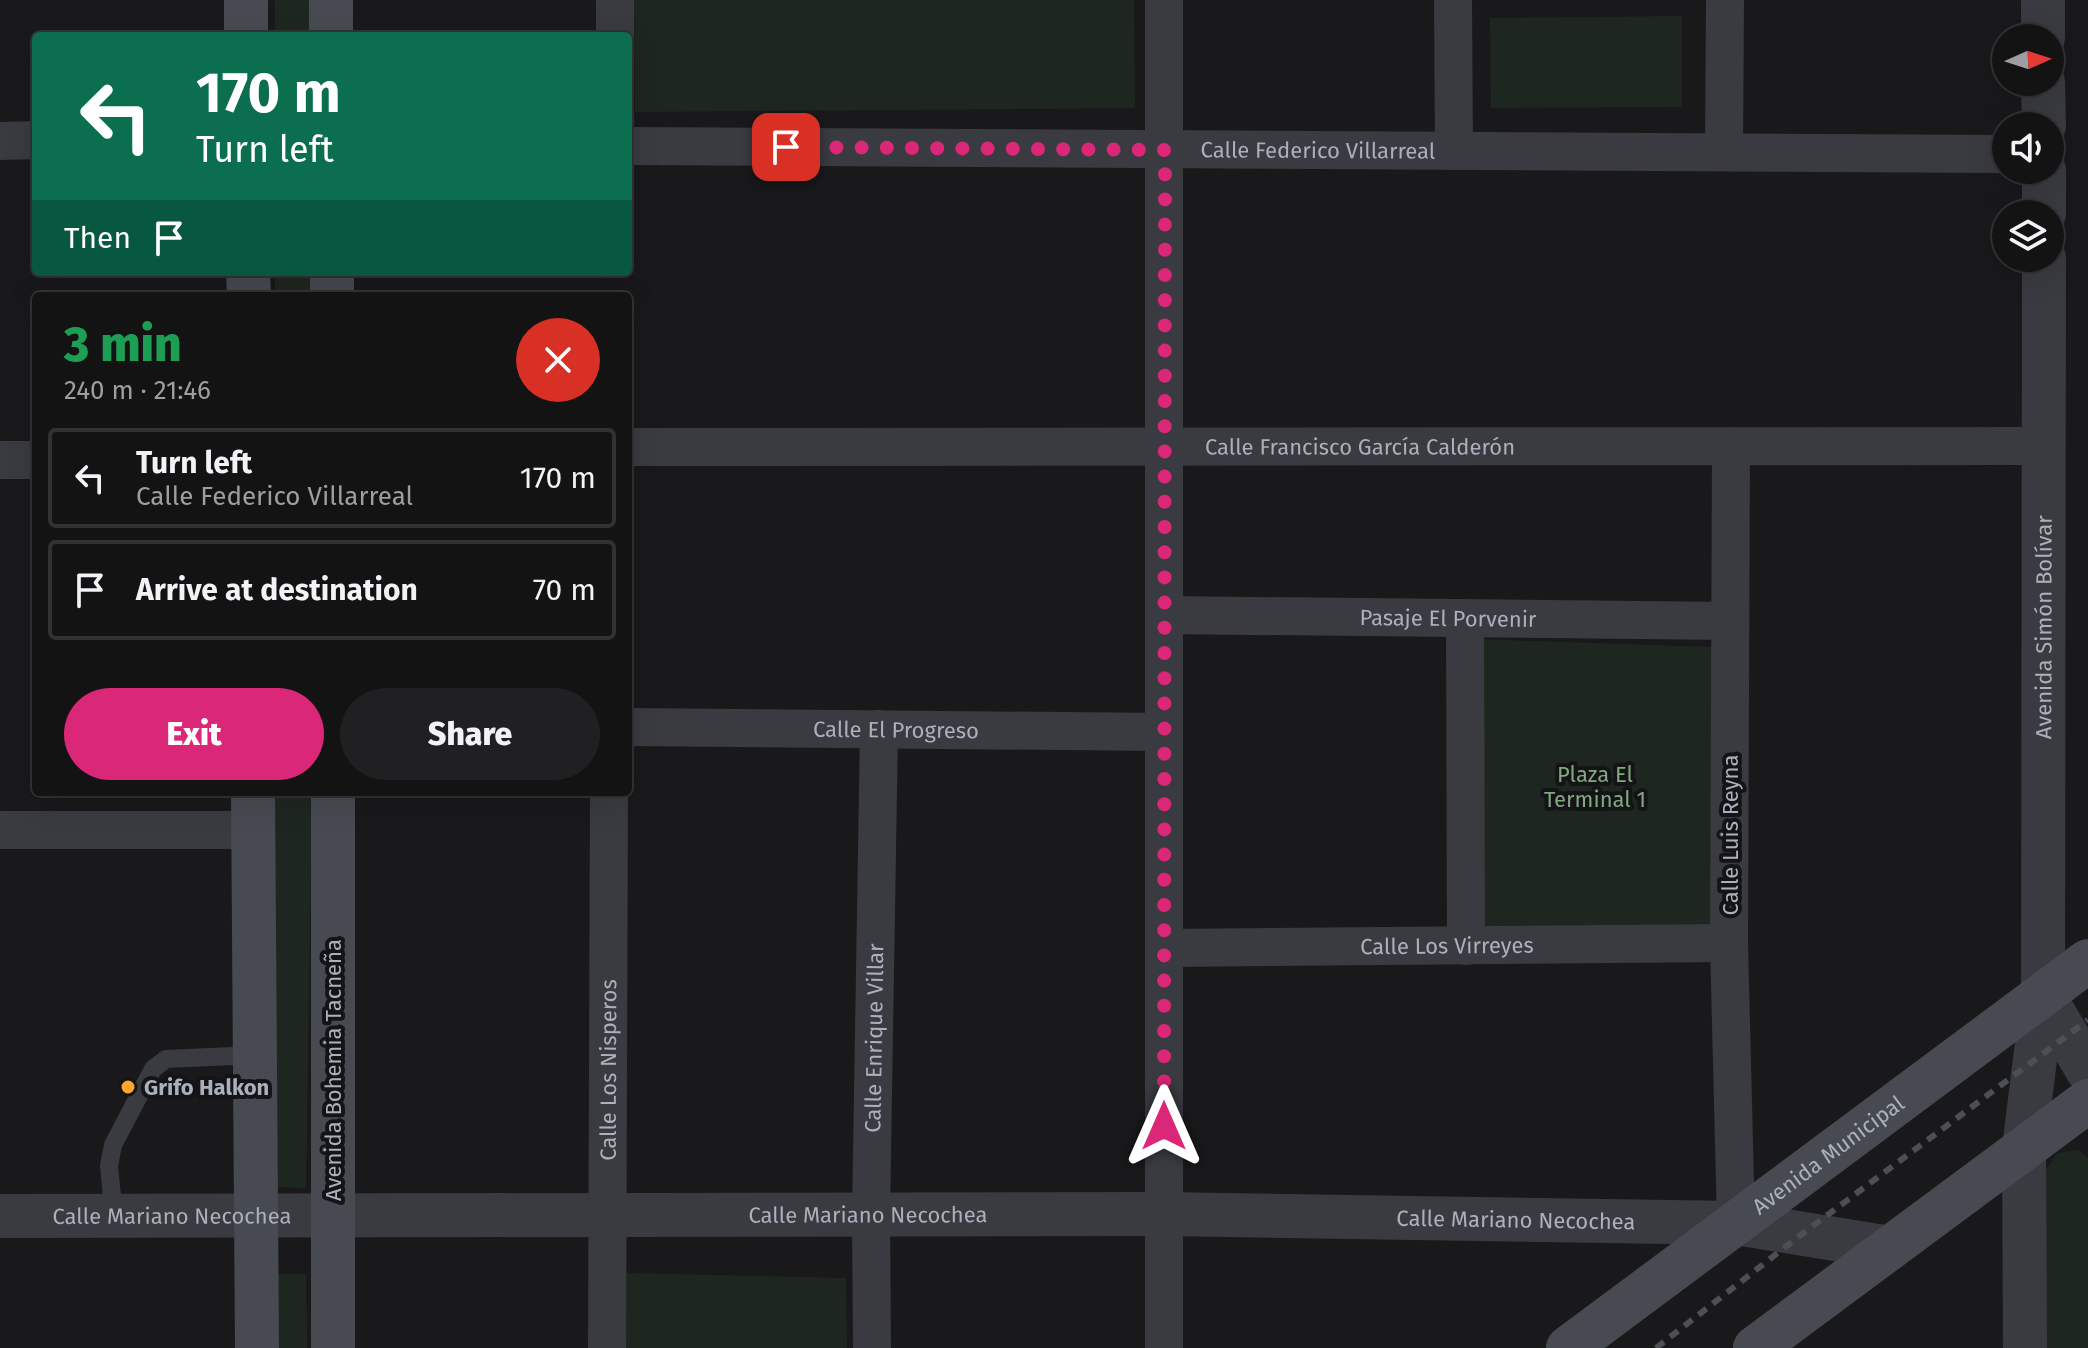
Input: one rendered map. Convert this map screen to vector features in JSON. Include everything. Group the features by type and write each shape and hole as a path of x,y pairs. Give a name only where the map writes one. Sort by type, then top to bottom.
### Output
{"main road":[{"path":"246,0 246,32"},
{"path":"331,0 331,32"},
{"name":"Avenida Bohemia Tacneña","path":"333,796 333,1348"},
{"path":"253,811 257,1348"},
{"name":"Avenida Municipal","path":"1568,1348 2088,961"},
{"path":"1755,1348 2088,1101"}],"street":[{"path":"615,0 615,32"},
{"path":"1164,0 1164,1348"},
{"path":"1453,0 1454,151"},
{"path":"1724,152 1725,0"},
{"path":"2043,0 2043,24"},
{"path":"0,141 32,140"},
{"name":"Calle Federico Villarreal","path":"632,146 1992,154"},
{"name":"Avenida Simón Bolívar","path":"2025,1348 2024,1148 2043,995 2044,272"},
{"name":"Calle Luis Reyna","path":"1731,446 1729,943 1736,1223"},
{"name":"Calle Francisco García Calderón","path":"632,447 2045,446"},
{"path":"0,460 32,460"},
{"name":"Pasaje El Porvenir","path":"1164,615 1730,621"},
{"path":"1465,618 1466,946"},
{"name":"Calle El Progreso","path":"632,727 1164,732"},
{"name":"Calle Enrique Villar","path":"872,1348 871,1215 879,729"},
{"name":"Calle Los Nisperos","path":"607,1348 609,796"},
{"path":"0,830 253,811"},
{"name":"Calle Los Virreyes","path":"1165,948 1729,943"},
{"path":"2043,995 2088,1071"},
{"name":"Calle Mariano Necochea","path":"0,1216 1164,1214 1736,1223 1890,1248"}],"lane":[{"path":"114,1216 109,1166 113,1145 153,1069 166,1059 255,1055"}],"green space":[{"path":"275,0 313,0 313,32 275,32"},
{"path":"634,0 1134,0 1135,108 635,112"},
{"path":"1682,16 1682,107 1491,108 1490,18"},
{"path":"275,276 313,276 313,292 275,292"},
{"name":"Plaza El Terminal 1","path":"1474,639 1715,647 1717,926 1475,927"},
{"path":"274,796 312,796 306,1188 269,1187"},
{"path":"2078,1150 2088,1158 2088,1348 2044,1348 2042,1176 2057,1153"},
{"path":"624,1273 846,1278 847,1348 625,1348"},
{"path":"267,1274 306,1274 307,1348 268,1348"}],"railway":[{"path":"1656,1348 1802,1234 2088,1020"}],"place":[{"name":"Grifo Halkon","path":"128,1087"}],"route":[{"path":"786,147 1165,150 1164,1126"}]}
